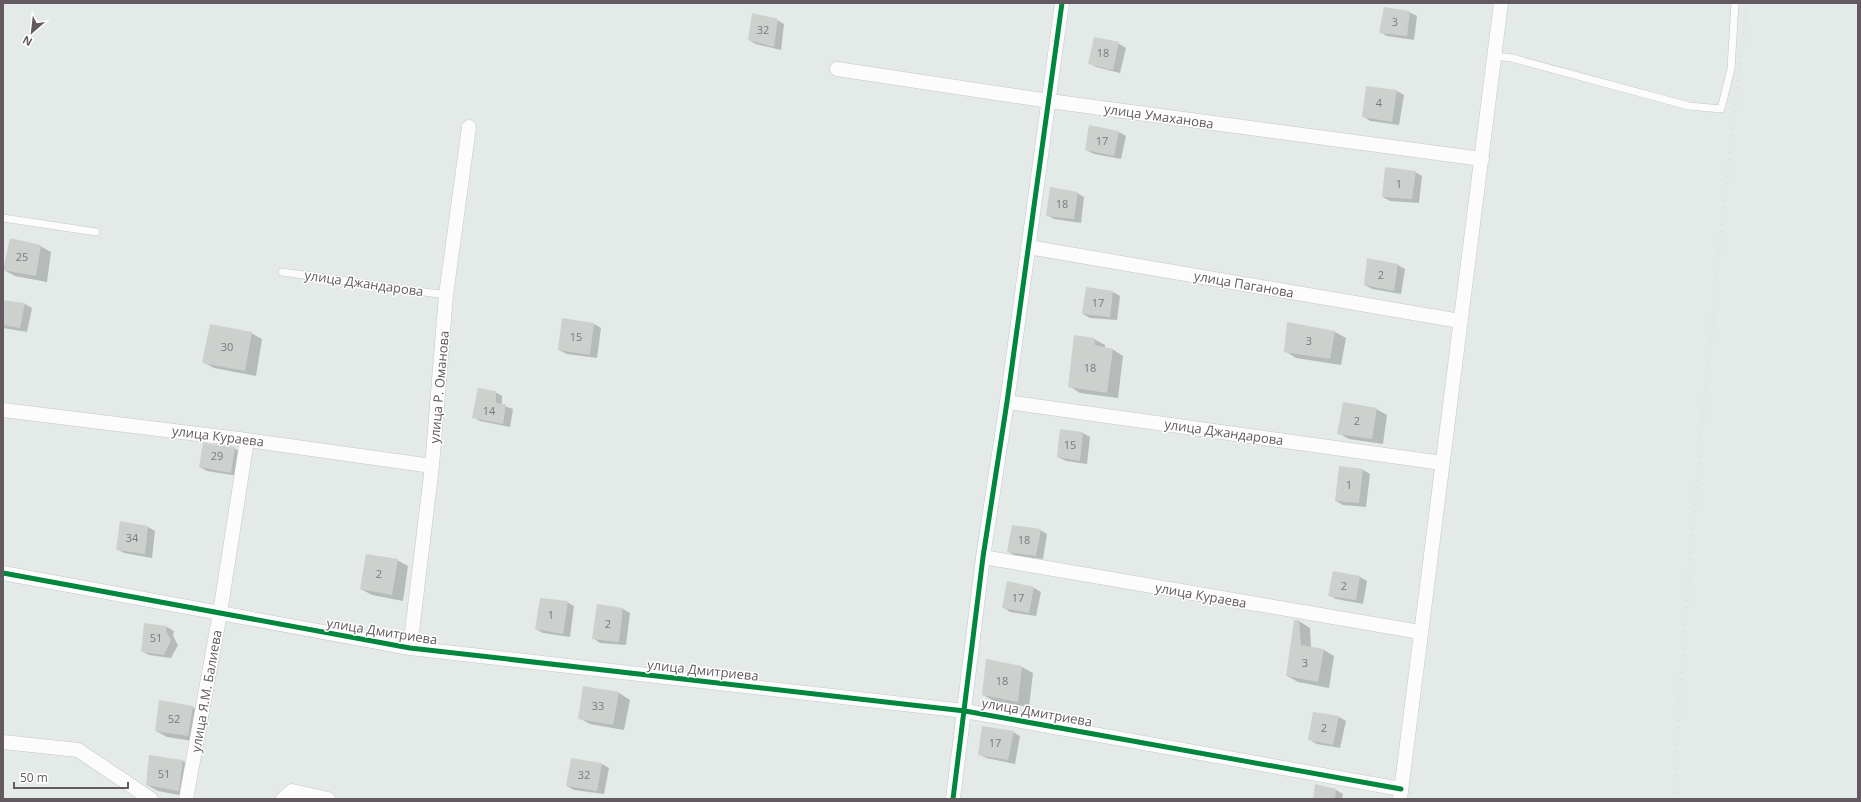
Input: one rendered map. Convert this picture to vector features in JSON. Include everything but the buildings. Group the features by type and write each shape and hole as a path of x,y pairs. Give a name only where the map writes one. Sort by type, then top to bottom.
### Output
{"street":[{"path":"953,799 983,557 1007,402 1062,3"},
{"path":"1400,794 1501,3"},
{"name":"улица Умаханова","path":"837,69 1048,101 1482,159"},
{"name":"улица Р. Оманова","path":"410,648 432,466 446,295 469,127"},
{"name":"улица Паганова","path":"1028,247 1460,321"},
{"name":"улица Джандарова","path":"1007,402 1442,463"},
{"name":"улица Кураева","path":"3,410 247,440 432,466"},
{"name":"улица Я.М. Балиева","path":"186,799 220,613 247,440"},
{"name":"улица Кураева","path":"983,557 1420,632"},
{"name":"улица Дмитриева","path":"3,573 410,648 965,711 1400,794"},
{"path":"3,742 78,750 151,799"},
{"path":"283,799 292,792 328,799"}],"lane":[{"path":"1495,56 1512,58 1689,106 1721,109 1731,69 1735,3"},
{"path":"3,218 96,232"},
{"name":"улица Джандарова","path":"282,272 446,295"}],"railway":[{"path":"1674,799 1687,600 1704,401 1747,3"}],"cycle path":[{"path":"953,799 983,557 1007,402 1062,3"},
{"path":"3,573 410,648 965,711 1401,789"}]}
